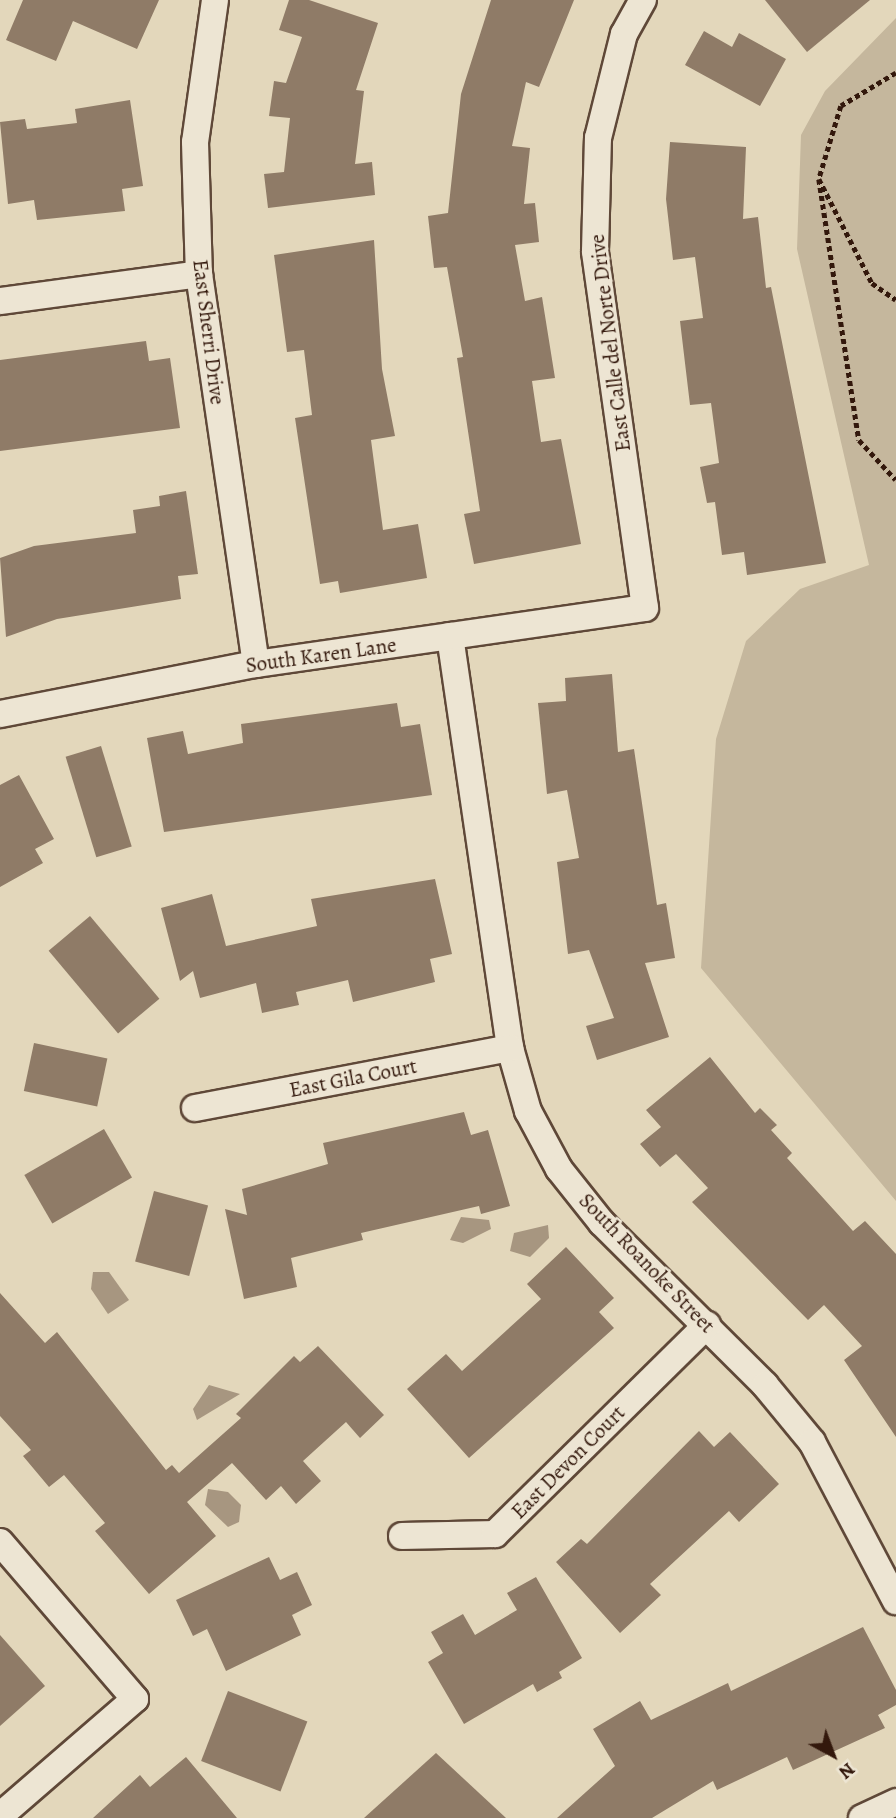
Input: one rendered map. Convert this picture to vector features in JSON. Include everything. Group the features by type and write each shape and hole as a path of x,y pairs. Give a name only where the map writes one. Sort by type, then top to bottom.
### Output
{"street":[{"name":"East Sherri Drive","path":"215,0 195,142 199,274 256,664"},
{"name":"East Calle del Norte Drive","path":"643,0 624,34 598,138 595,251 645,608"},
{"path":"0,300 199,274"},
{"name":"South Karen Lane","path":"0,714 256,664 645,608"},
{"name":"South Roanoke Street","path":"450,636 510,1048 528,1111 559,1169 602,1223 707,1325 811,1442 896,1601"},
{"name":"East Gila Court","path":"195,1108 510,1048"},
{"name":"East Devon Court","path":"402,1536 495,1534 707,1325"},
{"path":"0,1542 135,1699 0,1816"},
{"path":"862,1818 896,1802"}],"path":[{"path":"896,73 841,106 820,179 859,440 896,480"},
{"path":"820,179 872,283 896,300"}],"shaded area":[{"path":"896,18 896,1201 701,968 716,739 746,641 800,589 869,565 797,249 801,135 825,91"},
{"path":"461,1217 489,1220 491,1229 463,1243 450,1240"},
{"path":"548,1225 549,1238 530,1257 510,1251 514,1233"},
{"path":"93,1272 109,1272 129,1300 108,1314 91,1289"},
{"path":"209,1385 240,1394 197,1420 193,1409"},
{"path":"208,1489 228,1492 241,1505 239,1522 228,1527 205,1505"}],"building":[{"path":"23,0 159,0 137,49 73,21 56,61 6,40"},
{"path":"289,0 309,0 378,23 356,90 364,91 355,164 372,162 375,195 268,208 264,174 284,172 290,118 269,116 274,81 286,83 302,37 279,30"},
{"path":"491,0 574,0 539,87 526,82 512,146 530,148 524,204 535,203 539,242 515,245 525,301 542,297 555,378 532,381 541,442 561,439 581,544 474,564 464,514 480,511 457,358 463,357 447,267 434,268 428,216 448,213 461,94"},
{"path":"765,0 870,0 807,52"},
{"path":"704,31 732,47 739,33 786,59 760,106 685,65"},
{"path":"130,100 143,186 122,189 125,211 37,220 34,200 8,204 0,122 25,119 27,129 77,123 75,109"},
{"path":"670,142 746,147 743,219 758,217 766,288 771,287 826,563 747,575 744,552 722,555 715,502 707,503 700,467 719,463 711,403 690,405 680,321 703,318 695,257 673,260 666,199"},
{"path":"374,240 382,369 395,436 371,440 383,530 418,524 427,578 340,593 338,581 320,584 295,418 312,415 304,350 287,352 274,255"},
{"path":"146,341 149,361 170,358 180,428 0,451 0,360"},
{"path":"186,491 198,574 178,576 181,599 57,619 6,637 0,558 34,546 136,533 133,510 160,506 159,496"},
{"path":"612,674 618,752 634,749 657,905 666,903 675,958 645,963 669,1037 597,1060 586,1026 614,1018 589,950 568,954 557,862 579,858 567,790 547,794 538,703 566,701 565,678"},
{"path":"397,703 401,727 420,724 432,795 164,832 147,738 183,731 188,754 243,743 241,724"},
{"path":"101,746 132,846 96,857 66,757"},
{"path":"19,775 54,839 35,849 43,863 0,887 0,785"},
{"path":"435,879 452,954 430,959 435,982 353,1002 348,980 296,992 299,1005 262,1013 256,983 200,998 193,971 180,981 161,908 212,894 226,946 317,926 311,899"},
{"path":"90,916 159,999 118,1033 49,951"},
{"path":"34,1043 107,1059 97,1107 24,1091"},
{"path":"710,1057 755,1113 760,1108 777,1125 771,1130 792,1153 787,1158 853,1231 865,1221 896,1254 896,1437 844,1360 862,1346 824,1305 808,1320 692,1202 708,1188 676,1154 660,1167 640,1144 661,1127 646,1110"},
{"path":"464,1112 471,1135 488,1130 510,1206 481,1214 479,1206 361,1233 363,1240 291,1258 297,1287 244,1299 225,1209 247,1215 242,1189 328,1164 323,1143"},
{"path":"104,1129 132,1177 52,1223 24,1175"},
{"path":"154,1191 208,1205 189,1276 135,1262"},
{"path":"566,1247 614,1298 599,1312 614,1328 469,1458 407,1389 446,1354 462,1371 541,1299 527,1284"},
{"path":"0,1293 45,1343 57,1332 166,1470 172,1465 179,1473 241,1418 236,1414 294,1356 300,1362 318,1346 384,1415 360,1438 346,1422 303,1461 321,1481 296,1504 281,1486 266,1500 232,1463 187,1502 216,1536 149,1594 95,1531 105,1523 64,1475 49,1487 23,1456 31,1450 0,1416"},
{"path":"699,1431 714,1447 730,1432 779,1484 739,1522 729,1511 650,1584 661,1595 620,1633 556,1562 581,1539 587,1544"},
{"path":"269,1557 280,1580 297,1572 312,1605 292,1615 301,1635 226,1671 207,1629 193,1636 176,1600"},
{"path":"536,1577 582,1658 559,1672 562,1678 537,1692 533,1684 464,1724 428,1662 443,1653 431,1632 463,1614 475,1635 517,1610 507,1593"},
{"path":"863,1627 896,1690 896,1705 878,1715 885,1728 793,1770 787,1757 717,1790 713,1781 652,1818 557,1818 615,1766 593,1729 640,1701 651,1720 728,1683 731,1691"},
{"path":"0,1635 45,1686 0,1726"},
{"path":"228,1691 307,1721 280,1791 201,1761"},
{"path":"436,1753 506,1818 364,1818"},
{"path":"186,1757 237,1818 93,1818 140,1775 150,1787"}]}
